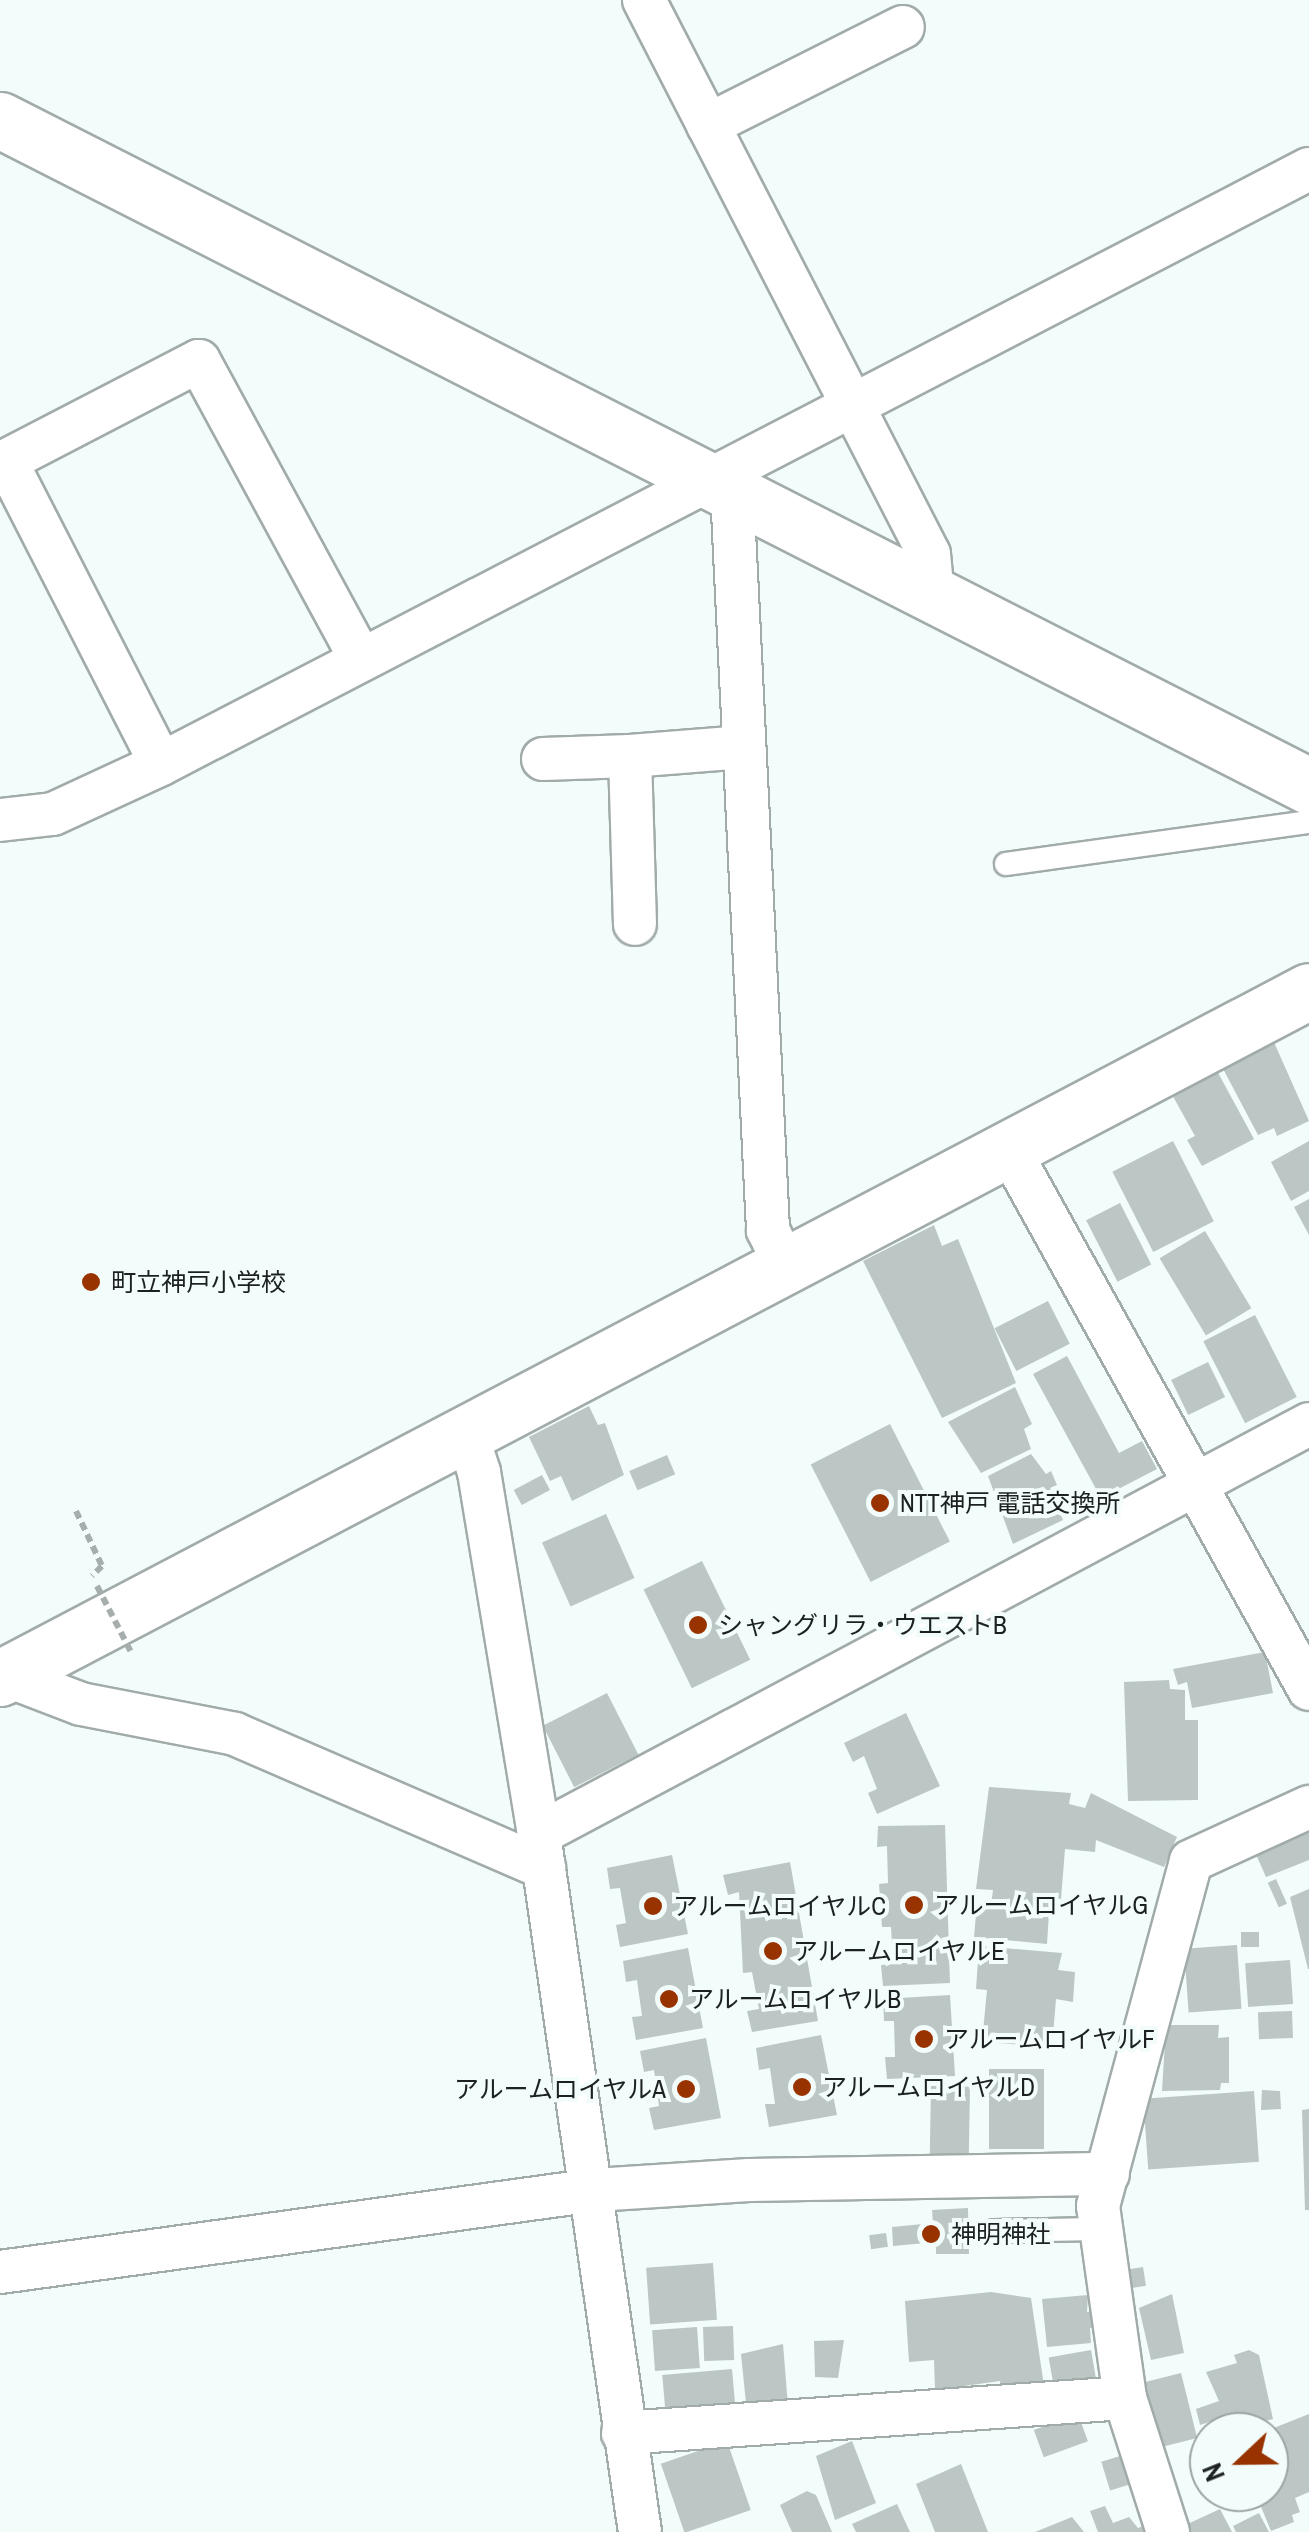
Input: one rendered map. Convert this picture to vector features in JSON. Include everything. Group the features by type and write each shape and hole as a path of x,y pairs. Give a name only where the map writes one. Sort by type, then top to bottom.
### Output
{"street":[{"path":"644,0 929,554 933,596"},
{"path":"708,125 904,27"},
{"path":"0,120 1309,786"},
{"path":"0,820 53,814 161,764 360,657 720,485 850,405 1309,169"},
{"path":"161,764 3,462 199,361 360,657"},
{"path":"720,485 744,746 768,1230 785,1265"},
{"path":"542,759 744,746"},
{"path":"630,756 635,924"},
{"path":"3,1677 1309,991"},
{"path":"1008,1148 1199,1484 1309,1689"},
{"path":"542,1851 1309,1424"},
{"path":"466,1432 479,1472 596,2190 623,2432 640,2532"},
{"path":"3,1677 81,1704 235,1734 542,1851"},
{"path":"1168,2532 1125,2398 1098,2229 1108,2174 1190,1861 1309,1807"},
{"path":"0,2272 596,2190 749,2180 1108,2174"},
{"path":"623,2432 1125,2398"}],"lane":[{"path":"1006,864 1309,822"},
{"path":"994,2230 1098,2229"}],"path":[{"path":"76,1511 102,1566 90,1571 131,1652"}],"building":[{"path":"1273,1040 1309,1121 1277,1136 1274,1128 1258,1135 1221,1065"},
{"path":"1216,1069 1254,1139 1202,1166 1187,1140 1195,1136 1170,1091"},
{"path":"1173,1141 1214,1221 1153,1252 1112,1172"},
{"path":"1309,1141 1309,1191 1291,1201 1271,1162"},
{"path":"1309,1199 1309,1235 1294,1207"},
{"path":"1120,1203 1151,1264 1117,1282 1086,1220"},
{"path":"934,1225 942,1246 958,1239 1016,1383 942,1418 863,1261"},
{"path":"1205,1231 1251,1308 1206,1335 1160,1258"},
{"path":"1048,1301 1070,1344 1016,1371 995,1328"},
{"path":"1255,1315 1297,1397 1245,1423 1203,1341"},
{"path":"1067,1356 1119,1453 1142,1441 1157,1469 1101,1498 1033,1374"},
{"path":"1208,1362 1225,1397 1188,1415 1171,1380"},
{"path":"1015,1387 1032,1424 1024,1429 1031,1449 981,1473 948,1422"},
{"path":"589,1406 598,1425 605,1423 624,1475 572,1501 561,1476 550,1481 529,1437"},
{"name":"NTT神戸 電話交換所","path":"890,1424 950,1542 871,1582 811,1464"},
{"path":"1031,1454 1046,1474 1051,1471 1057,1485 1050,1488 1063,1520 1013,1544 988,1476"},
{"path":"667,1455 675,1474 637,1490 629,1471"},
{"path":"542,1475 550,1490 522,1505 514,1490"},
{"path":"606,1514 634,1578 571,1606 542,1542"},
{"name":"シャングリラ・ウエストB","path":"702,1561 750,1660 692,1688 644,1589"},
{"path":"1265,1652 1273,1693 1192,1708 1187,1682 1178,1685 1173,1669"},
{"path":"1169,1680 1170,1689 1185,1690 1185,1720 1198,1720 1198,1800 1128,1801 1124,1682"},
{"path":"607,1693 638,1754 574,1787 543,1726"},
{"path":"906,1713 940,1786 877,1814 868,1793 877,1789 864,1756 853,1762 844,1743"},
{"path":"989,1787 1071,1793 1069,1804 1085,1808 1091,1793 1177,1837 1164,1867 1096,1840 1095,1852 1065,1849 1061,1899 1050,1898 1047,1944 974,1937 977,1903 991,1905 993,1890 976,1889"},
{"name":"アルームロイヤルG","path":"945,1825 950,1983 883,1986 881,1965 893,1964 891,1927 882,1927 879,1884 888,1883 887,1846 877,1847 878,1826"},
{"path":"1309,1830 1309,1860 1266,1877 1255,1852"},
{"name":"アルームロイヤルC","path":"672,1855 688,1934 620,1947 616,1925 626,1923 620,1888 610,1889 607,1868"},
{"name":"アルームロイヤルE","path":"790,1862 818,2021 752,2032 747,2011 759,2009 752,1972 743,1973 739,1892 728,1895 723,1875"},
{"path":"1276,1879 1287,1904 1279,1907 1268,1883"},
{"path":"1309,1889 1309,1969 1308,1969 1290,1897"},
{"path":"1241,1932 1259,1932 1259,1947 1241,1947"},
{"path":"1237,1945 1241,2009 1189,2013 1184,1949"},
{"path":"979,1946 1062,1953 1058,1970 1075,1972 1073,2002 1056,1999 1052,2047 982,2042 987,1990 976,1989"},
{"name":"アルームロイヤルB","path":"688,1948 703,2028 636,2040 632,2017 642,2016 637,1980 626,1982 623,1961"},
{"path":"1290,1960 1293,2004 1248,2007 1245,1963"},
{"name":"アルームロイヤルF","path":"950,1995 955,2076 887,2079 885,2057 895,2057 894,2021 884,2021 883,1999"},
{"path":"1292,2011 1293,2038 1259,2039 1258,2012"},
{"path":"1166,2025 1219,2025 1218,2038 1229,2037 1229,2083 1221,2083 1220,2090 1162,2091"},
{"name":"アルームロイヤルD","path":"821,2035 837,2115 769,2127 765,2104 775,2104 770,2068 759,2070 756,2048"},
{"name":"アルームロイヤルA","path":"706,2038 721,2118 654,2130 649,2108 659,2106 654,2070 644,2072 640,2051"},
{"path":"989,2069 1044,2069 1044,2149 989,2149"},
{"path":"931,2086 970,2087 969,2156 930,2155"},
{"path":"1262,2090 1280,2091 1281,2109 1261,2110"},
{"path":"1254,2091 1259,2162 1148,2170 1143,2099"},
{"path":"1309,2109 1309,2210 1305,2210 1302,2110"},
{"name":"神明神社","path":"968,2208 969,2254 936,2254 936,2242 893,2246 892,2227 933,2223 932,2210"},
{"path":"886,2233 888,2247 871,2249 869,2235"},
{"path":"713,2263 717,2320 650,2325 646,2268"},
{"path":"1143,2267 1146,2286 1124,2289 1121,2270"},
{"path":"991,2292 1031,2298 1044,2386 1002,2393 1000,2381 935,2390 934,2360 909,2362 905,2301"},
{"path":"1172,2294 1184,2353 1151,2360 1139,2308"},
{"path":"1088,2295 1087,2312 1095,2311 1097,2327 1090,2328 1091,2343 1047,2347 1042,2299"},
{"path":"733,2326 734,2360 704,2361 703,2327"},
{"path":"697,2327 700,2368 655,2371 652,2330"},
{"path":"844,2340 838,2378 815,2377 814,2341"},
{"path":"783,2344 788,2406 747,2413 741,2354"},
{"path":"1091,2350 1097,2384 1055,2392 1049,2357"},
{"path":"1249,2350 1259,2355 1271,2412 1197,2412 1196,2409 1219,2401 1206,2372 1237,2363 1234,2355"},
{"path":"732,2369 736,2411 666,2417 662,2375"},
{"path":"1181,2373 1191,2412 1189,2440 1155,2449 1138,2384"},
{"path":"1078,2414 1088,2441 1044,2457 1034,2430"},
{"path":"1309,2414 1309,2492 1295,2498 1300,2512 1292,2515 1294,2522 1271,2531 1263,2512 1289,2512 1289,2422"},
{"path":"727,2441 751,2510 684,2532 661,2464"},
{"path":"852,2441 876,2503 835,2520 816,2456"},
{"path":"1130,2453 1139,2482 1110,2490 1101,2462"},
{"path":"961,2464 988,2532 935,2532 916,2484"},
{"path":"807,2491 816,2495 832,2532 792,2532 780,2505"},
{"path":"897,2504 910,2532 856,2532 852,2524"},
{"path":"1105,2506 1113,2523 1129,2517 1138,2528 1155,2522 1159,2532 1098,2532 1090,2511"},
{"path":"1222,2512 1232,2532 1181,2532 1179,2528"},
{"path":"1259,2513 1269,2532 1236,2532 1233,2526"},
{"path":"1072,2517 1084,2532 1035,2532"}],"place":[{"name":"町立神戸小学校","path":"91,1282"},
{"name":"NTT神戸 電話交換所","path":"880,1503"},
{"name":"シャングリラ・ウエストB","path":"698,1625"},
{"name":"アルームロイヤルG","path":"914,1905"},
{"name":"アルームロイヤルC","path":"653,1906"},
{"name":"アルームロイヤルE","path":"773,1951"},
{"name":"アルームロイヤルB","path":"669,1999"},
{"name":"アルームロイヤルF","path":"924,2039"},
{"name":"アルームロイヤルD","path":"802,2087"},
{"name":"アルームロイヤルA","path":"686,2089"},
{"name":"神明神社","path":"931,2234"}]}
